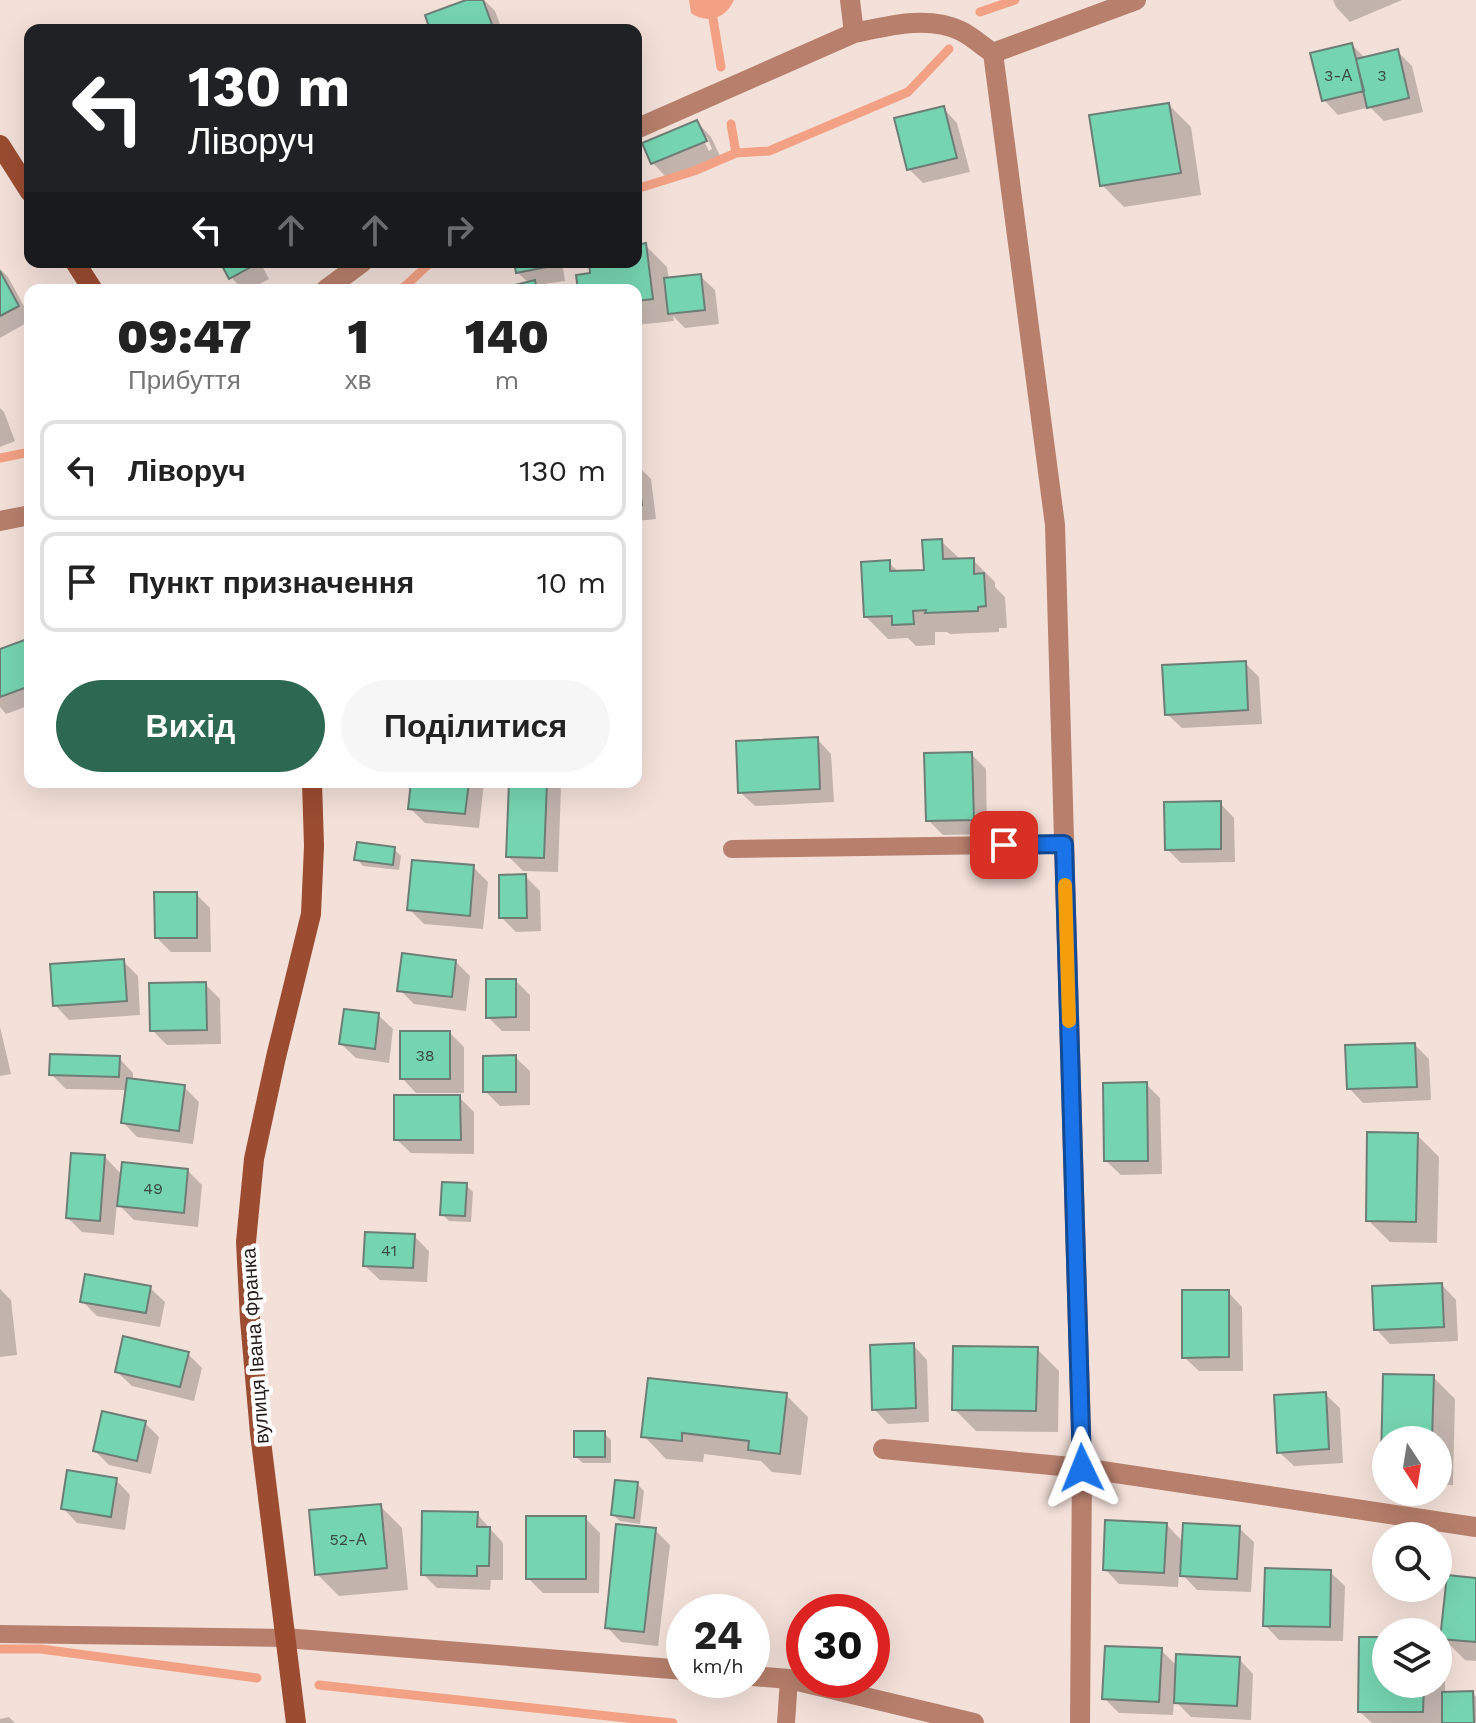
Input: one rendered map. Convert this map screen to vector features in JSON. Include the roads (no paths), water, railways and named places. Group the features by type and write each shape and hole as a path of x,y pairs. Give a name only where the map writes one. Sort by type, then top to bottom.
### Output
{"main road":[{"path":"0,145 24,183"},
{"name":"вулиця Івана Франка","path":"296,1723 256,1393 246,1242 254,1159 311,914 312,788"}],"street":[{"path":"850,0 854,33"},
{"path":"993,53 1136,0"},
{"path":"642,126 854,33 887,26 927,22 957,29 993,53 1055,525 1082,1468 1080,1723"},
{"path":"333,284 355,268"},
{"path":"0,521 24,516"},
{"path":"883,1449 1082,1468 1476,1527"},
{"path":"285,1638 666,1669"},
{"path":"869,1698 974,1723"}],"lane":[{"path":"732,849 1064,844"},
{"path":"0,1634 285,1638"},
{"path":"786,1723 788,1698"}],"waterway":[{"path":"710,0 721,67"},
{"path":"980,12 1015,0"},
{"path":"642,187 694,171 736,153 769,151 908,92 949,49"},
{"path":"731,124 736,153"},
{"path":"407,284 425,268"},
{"path":"0,458 24,453"},
{"path":"0,1649 41,1649 257,1678"},
{"path":"319,1685 673,1723"}]}
